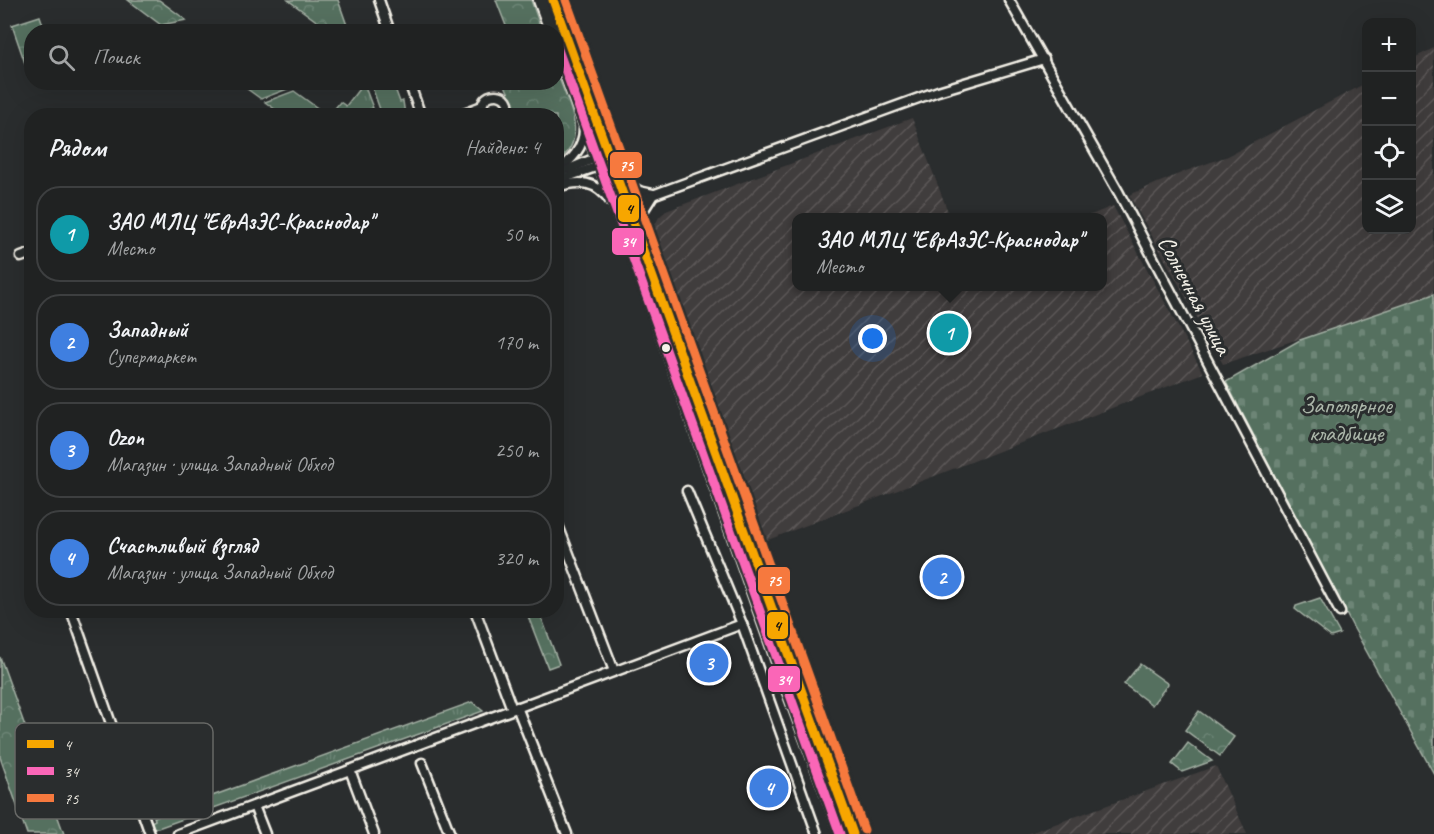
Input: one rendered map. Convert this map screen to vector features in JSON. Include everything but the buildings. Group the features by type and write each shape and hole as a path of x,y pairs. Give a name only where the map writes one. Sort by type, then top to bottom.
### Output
{"highway":[{"path":"541,0 550,24"},
{"path":"553,0 561,24"},
{"path":"564,33 622,210 786,682 843,834"},
{"path":"564,64 580,108 607,162"},
{"path":"622,210 639,236 756,569 853,834"}],"street":[{"path":"379,0 387,24"},
{"name":"Солнечная улица","path":"1009,0 1119,193 1340,612"},
{"path":"564,185 578,181 599,189 622,210 653,194 938,91 1044,59"},
{"path":"412,90 418,108"},
{"path":"477,108 482,106 490,95 499,94 508,103 507,108"},
{"path":"564,165 574,157 584,137 585,129 580,108"},
{"path":"564,170 607,162"},
{"path":"564,178 607,162"},
{"path":"607,162 631,187 653,194"},
{"path":"639,236 640,218 653,194"},
{"path":"687,491 742,624 817,834"},
{"path":"564,541 614,671"},
{"path":"74,618 111,723"},
{"path":"478,618 567,834"},
{"path":"178,834 742,624"},
{"path":"422,763 450,834"},
{"path":"350,770 374,834"},
{"path":"254,806 265,834"},
{"path":"145,819 150,834"}],"shaded area":[{"path":"1434,48 1434,294 1223,364 1129,195 1228,156 1362,85 1362,234 1416,234 1416,57"},
{"path":"912,118 948,213 792,213 792,291 1107,291 1107,213 1096,213 1113,206 1203,373 760,543 654,237 654,227 659,217 666,211"},
{"path":"1216,766 1247,834 1027,834"}],"green space":[{"path":"128,0 159,0 186,20 160,24"},
{"path":"288,0 338,0 347,24 321,24"},
{"path":"496,0 531,0 540,24 505,24"},
{"path":"40,16 43,24 24,24 24,60 12,25"},
{"path":"249,90 285,90 261,99"},
{"path":"358,90 366,90 373,108 335,108 340,102 346,106"},
{"path":"373,90 396,90 400,102 403,101 404,108 380,108"},
{"path":"507,90 564,90 574,120 575,131 573,142 567,153 564,156 564,108 513,108 513,103"},
{"path":"294,91 317,108 273,108 265,102"},
{"name":"Заполярное кладбище","path":"1434,294 1434,774 1352,625 1226,382 1300,340"},
{"path":"1320,598 1340,634 1331,637 1295,609 1296,606"},
{"path":"529,618 542,618 559,664 548,668"},
{"path":"0,657 24,723 15,723 15,800 0,757"},
{"path":"1140,664 1168,684 1152,705 1124,684"},
{"path":"472,702 483,711 213,808 213,796"},
{"path":"1199,711 1234,737 1220,756 1185,730"},
{"path":"1188,743 1212,761 1182,772 1172,764"},
{"path":"22,819 59,819 64,834 27,834"},
{"path":"183,819 158,828 154,828 151,822"}],"transit line":[{"name":"4","path":"553,0 562,24"},
{"name":"75","path":"566,0 864,830"},
{"name":"4","path":"564,30 853,834"},
{"name":"34","path":"564,66 840,834"}],"place":[{"name":"ЗАО МЛЦ \"ЕврАзЭС-Краснодар\"","path":"949,333"},
{"name":"Западный","path":"942,577"},
{"name":"Ozon","path":"709,663"},
{"name":"Счастливый взгляд","path":"769,788"}]}
